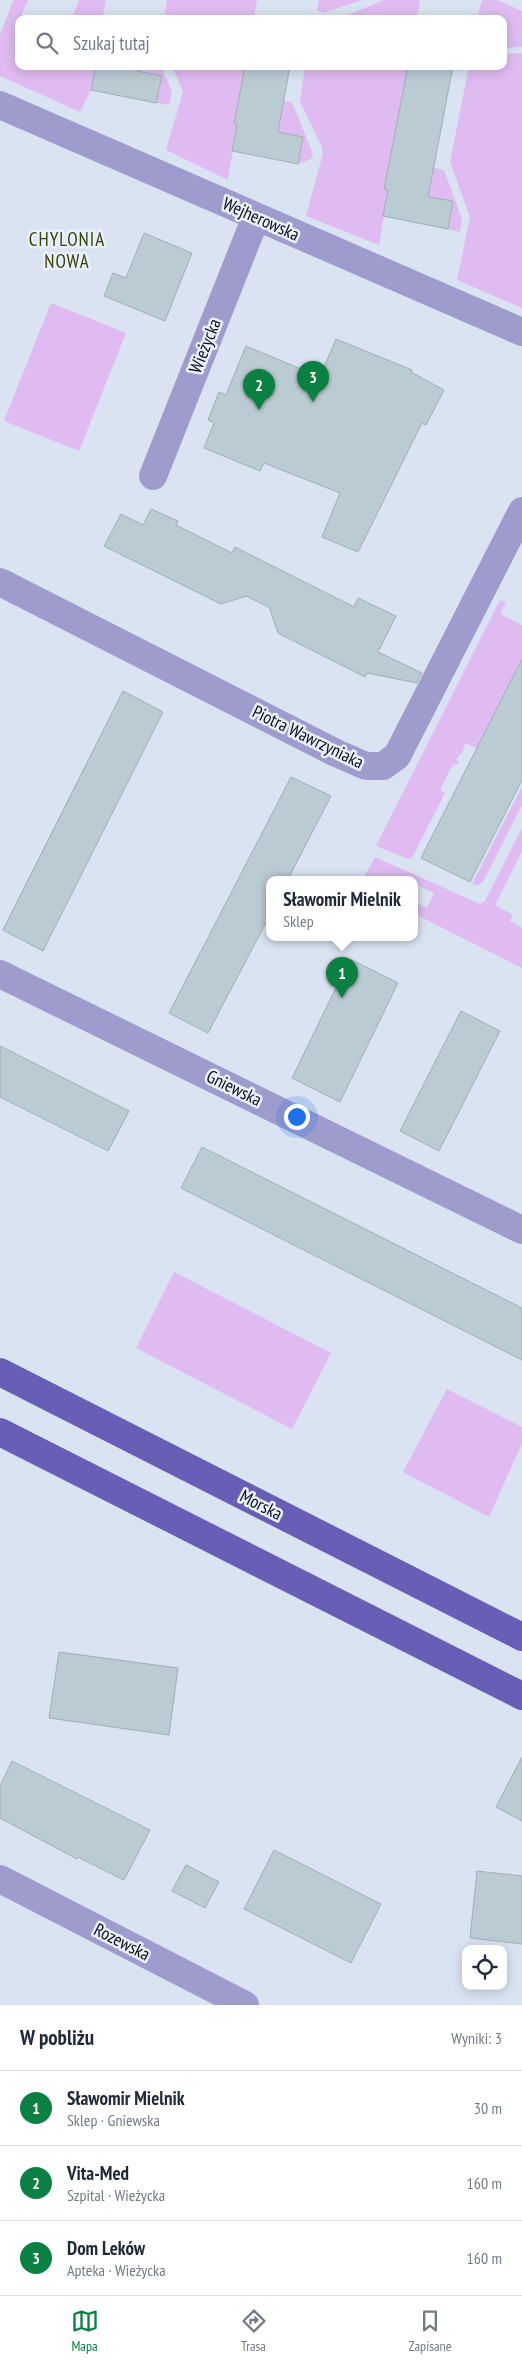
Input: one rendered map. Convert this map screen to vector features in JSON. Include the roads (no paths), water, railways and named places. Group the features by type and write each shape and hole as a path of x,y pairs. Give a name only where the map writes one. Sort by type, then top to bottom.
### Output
{"main road":[{"name":"Morska","path":"0,1372 522,1637"},
{"path":"0,1432 522,1696"}],"street":[{"name":"Wejherowska","path":"0,105 522,332"},
{"name":"Wieżycka","path":"153,476 256,217"},
{"name":"Piotra Wawrzyniaka","path":"0,582 336,753 366,766 383,766 397,756 522,511"},
{"name":"Gniewska","path":"0,974 522,1230"},
{"name":"Rozewska","path":"0,1879 245,2005"}],"place":[{"name":"Dom Leków","path":"313,402"},
{"name":"Vita-Med","path":"259,410"},
{"name":"Sławomir Mielnik","path":"342,998"}],"district":[{"name":"CHYLONIA NOWA","path":"67,250"}]}
